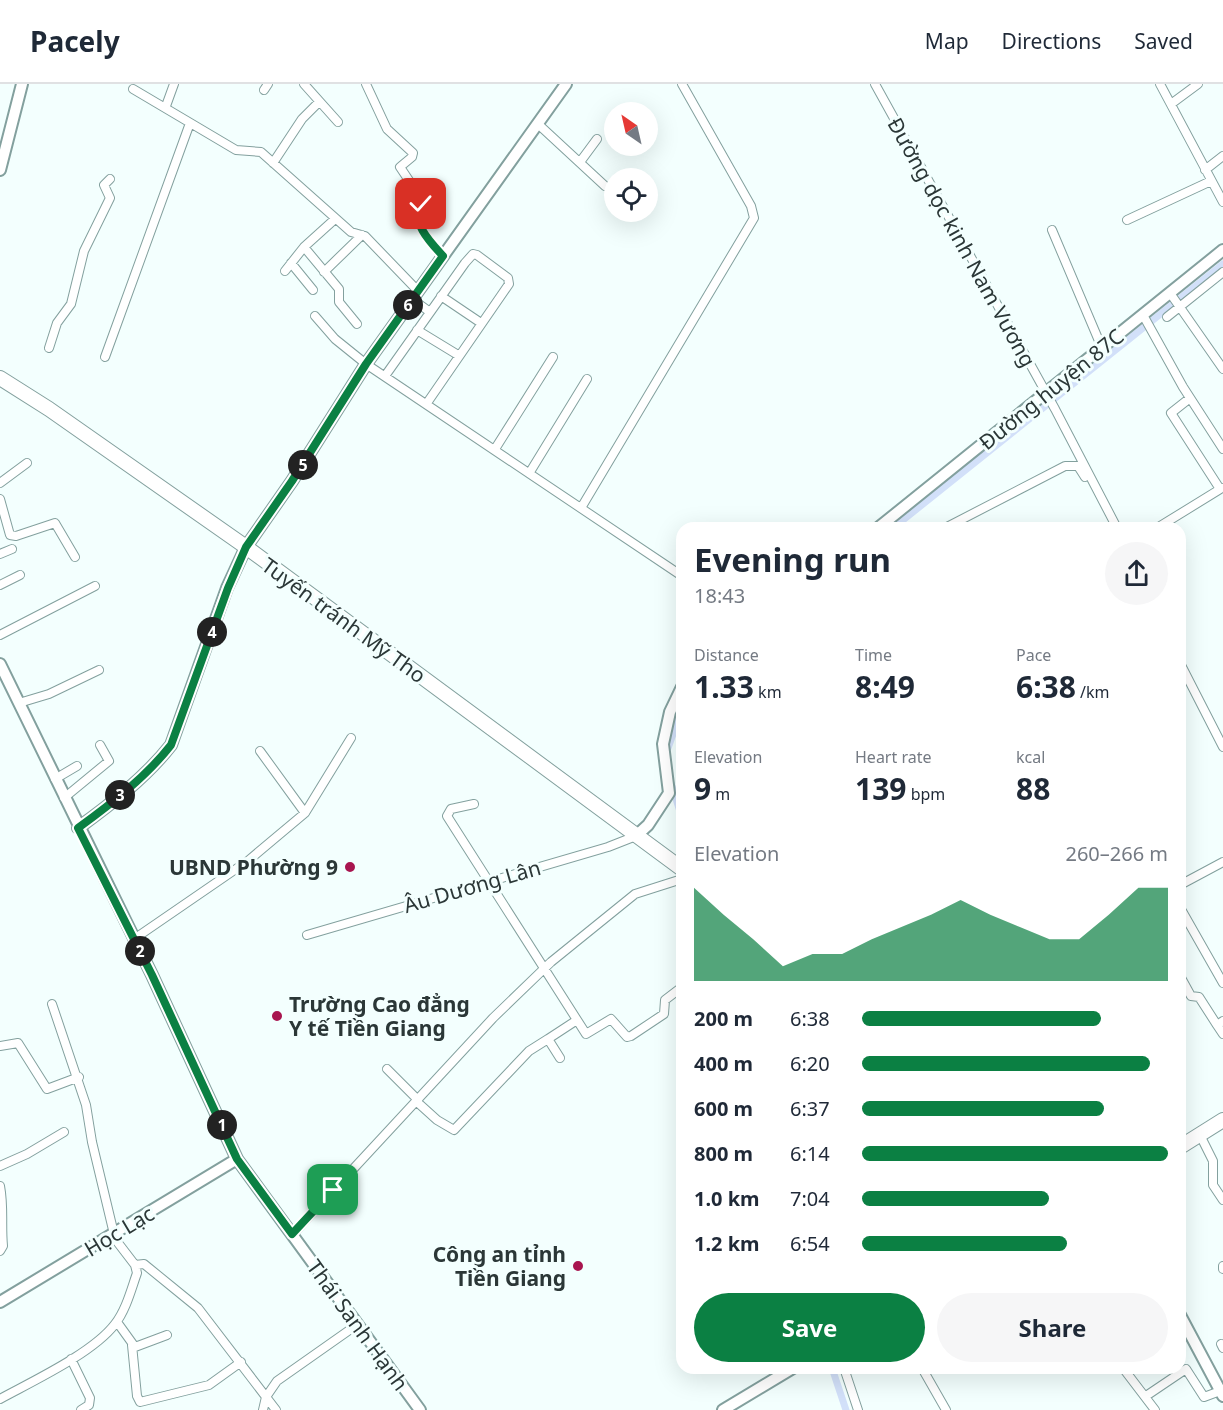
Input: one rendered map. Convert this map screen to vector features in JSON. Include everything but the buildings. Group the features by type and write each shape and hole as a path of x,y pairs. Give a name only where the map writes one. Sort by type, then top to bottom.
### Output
{"highway":[{"name":"Tuyến tránh Mỹ Tho","path":"0,378 49,409 246,547 676,865"},
{"path":"1186,1143 1223,1120"}],"street":[{"path":"0,170 22,84"},
{"path":"166,106 174,84"},
{"path":"304,84 338,122"},
{"path":"366,84 387,129 412,153 412,157 400,167 422,200 418,208 419,222 428,239 443,256"},
{"path":"78,828 110,805 161,758 171,745 228,588 246,547 443,256 566,84"},
{"path":"581,508 754,218 751,206 682,84"},
{"name":"Đường dọc kinh Nam Vương","path":"875,84 1114,522"},
{"path":"1160,84 1223,202"},
{"path":"1171,104 1198,84"},
{"path":"133,89 166,106 236,150 258,150 335,219 351,232 362,236 428,311"},
{"path":"273,163 302,119 319,102"},
{"path":"105,357 190,123"},
{"path":"538,124 604,185"},
{"path":"580,162 597,139"},
{"path":"1205,170 1223,156"},
{"path":"49,348 57,323 71,304 84,251 110,198 104,185 110,179"},
{"path":"1127,220 1211,181"},
{"path":"285,271 304,247 335,219"},
{"path":"1052,230 1102,348"},
{"path":"324,272 362,236"},
{"path":"304,247 341,292 339,302 357,324"},
{"name":"Đường huyện 87C","path":"886,522 1049,400 1102,348 1175,300 1223,250"},
{"path":"382,373 417,330 428,311 469,258 477,255 510,281 427,403"},
{"path":"291,263 313,290"},
{"path":"1167,317 1175,300 1223,272"},
{"path":"441,296 481,323"},
{"path":"1175,300 1223,369"},
{"path":"315,316 335,339 368,365 495,448 676,572"},
{"path":"1146,321 1190,398 1223,449"},
{"path":"417,330 458,355"},
{"path":"495,448 553,357"},
{"path":"530,472 587,379"},
{"path":"1167,522 1221,488 1171,413 1190,398"},
{"path":"0,483 27,463"},
{"path":"956,522 1056,470 1073,465 1082,470 1109,522"},
{"path":"0,499 10,535 16,536 55,523 75,557"},
{"path":"0,554 12,549"},
{"path":"0,585 20,576"},
{"path":"0,636 95,586"},
{"name":"Thái Sanh Hạnh","path":"0,664 134,939 237,1159 420,1410"},
{"path":"19,703 49,694 99,670"},
{"path":"1186,675 1223,747"},
{"path":"636,836 648,825 669,793 663,744 670,711 676,699"},
{"path":"134,939 249,860 304,813 351,738"},
{"path":"64,798 109,761 100,745"},
{"path":"260,751 304,813"},
{"path":"55,779 77,766"},
{"path":"474,804 451,809 447,816 543,970 586,1034 613,1019 627,1038 664,1014 665,1000 676,992"},
{"name":"Âu Dương Lân","path":"306,935 598,850 636,836"},
{"path":"1186,882 1223,862"},
{"path":"292,1234 518,992 635,894 676,881"},
{"path":"1186,918 1223,983"},
{"path":"1186,987 1191,996 1199,997 1220,1023 1223,1034"},
{"path":"0,1399 71,1359 108,1332 117,1322 137,1273 135,1265 113,1234 79,1077 51,1004"},
{"path":"387,1069 437,1120 451,1129 457,1129 530,1051 577,1020"},
{"path":"548,1039 560,1058"},
{"path":"0,1046 18,1043 47,1089 79,1077"},
{"path":"0,1166 27,1154 64,1132"},
{"path":"1200,1135 1213,1161 1213,1185 1223,1200"},
{"name":"Học Lạc","path":"0,1302 237,1159"},
{"path":"0,1186 4,1212 1,1221 3,1248 0,1251"},
{"path":"135,1265 144,1264 198,1308 276,1410"},
{"path":"117,1322 132,1346 136,1388 140,1402 208,1385 241,1362"},
{"path":"263,1410 266,1397 277,1381 358,1324"},
{"path":"1186,1326 1222,1392 1204,1397 1186,1369"},
{"path":"132,1346 137,1347 167,1335"},
{"path":"71,1359 90,1398 89,1405 81,1410"},
{"path":"730,1408 784,1374"},
{"path":"846,1374 858,1410"},
{"path":"925,1374 946,1410"},
{"path":"1128,1374 1155,1410"},
{"path":"1146,1396 1179,1374"}],"waterway":[{"path":"900,522 1223,264"},
{"path":"668,748 676,726"},
{"path":"671,783 676,799"},
{"path":"834,1374 846,1410"}],"place":[{"name":"UBND Phường 9","path":"350,867"},
{"name":"Trường Cao đẳng Y tế Tiền Giang","path":"277,1016"},
{"name":"Công an tỉnh Tiền Giang","path":"578,1266"}],"route":[{"path":"333,1190 292,1234 237,1159 152,975 78,828 110,805 161,758 171,745 228,588 246,547 292,481 366,364 443,256 428,239 419,222 418,208 421,204"}]}
